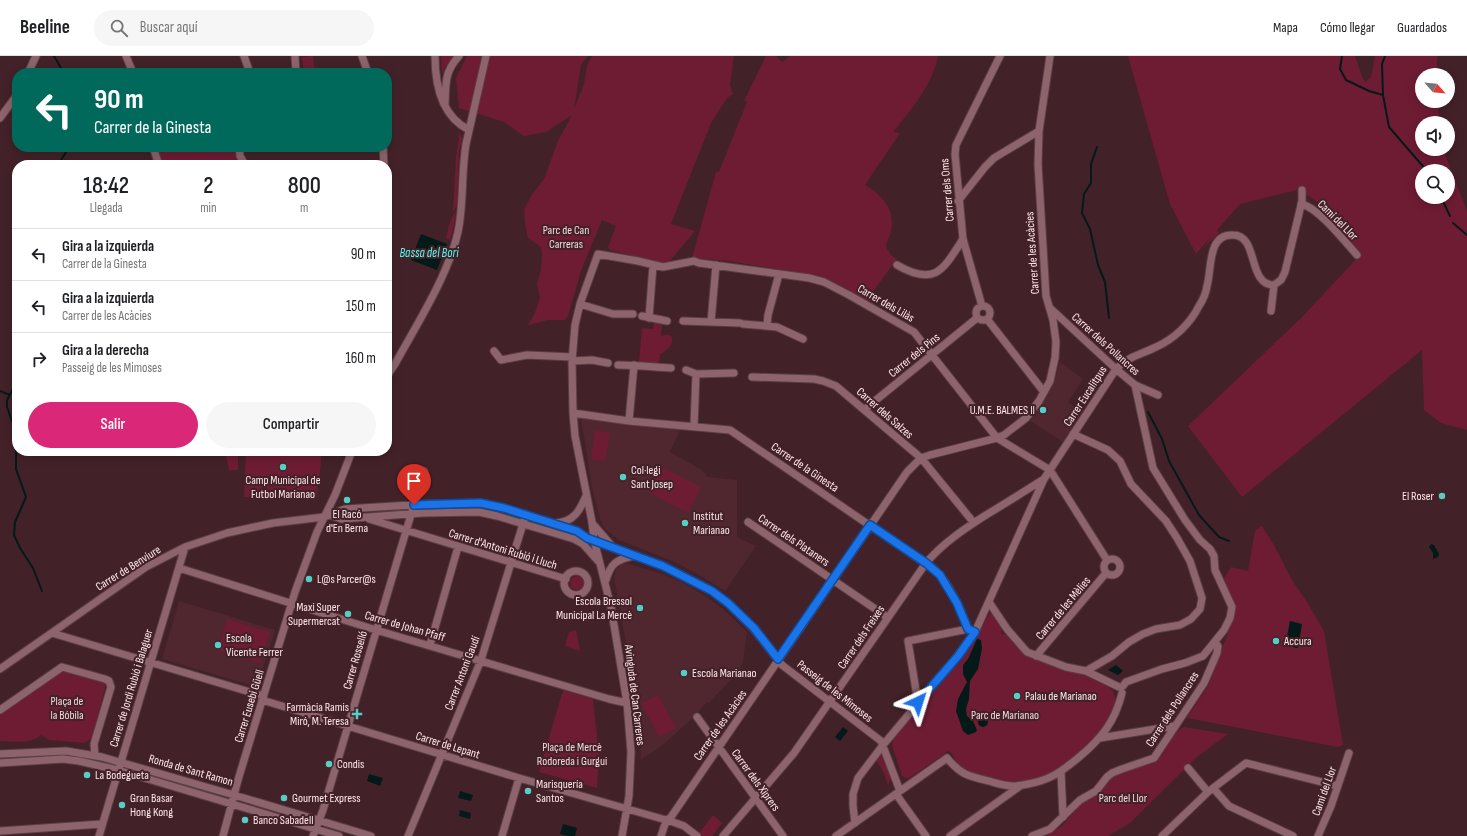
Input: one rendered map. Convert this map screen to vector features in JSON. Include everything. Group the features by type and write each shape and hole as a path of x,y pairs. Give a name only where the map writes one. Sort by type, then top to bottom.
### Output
{"street":[{"path":"30,68 36,56"},
{"path":"126,56 131,68"},
{"path":"244,56 248,68"},
{"path":"295,56 296,68"},
{"path":"362,56 366,68"},
{"path":"435,56 438,91 444,105 457,123 469,130"},
{"path":"444,105 448,70 459,56"},
{"path":"392,364 439,282 451,255 461,216 464,159 469,130 486,56"},
{"name":"Carrer dels Oms","path":"982,306 963,239 958,201 955,149 1000,56"},
{"name":"Carrer de les Acàcies","path":"661,836 666,821 907,472 921,458 936,452 997,438 1004,435 1026,418 1044,392 1052,374 1056,350 1053,320 1046,296 1039,187 1038,143 1050,56"},
{"path":"436,80 447,81"},
{"path":"0,118 12,102"},
{"path":"958,201 994,158 1039,131"},
{"path":"1271,311 1274,284 1280,280 1286,272 1301,204 1302,190"},
{"name":"Camí del Llor","path":"1301,204 1306,205 1329,224 1357,255"},
{"name":"Carrer Eucalitpus","path":"855,823 852,801 855,786 864,769 918,702 958,656 971,630 989,602 1044,479 1116,369 1130,359 1168,340 1192,318 1203,299 1208,286 1214,246 1222,237 1235,235 1241,237 1248,243 1262,281 1274,284"},
{"path":"897,265 918,274 938,272 947,264 963,239"},
{"name":"Carrer dels Lilàs","path":"598,254 663,267 694,261 699,263 809,278 824,282 850,295 914,332 997,438 1050,470 1107,560"},
{"name":"Avinguda de Can Carreres","path":"598,254 580,304 575,325 572,359 573,413 575,436 592,522 590,539 601,564 606,582 627,702 631,752 627,810 622,836"},
{"path":"649,318 653,265"},
{"path":"711,322 716,265"},
{"path":"767,325 768,315 780,274"},
{"path":"580,304 613,314 633,314"},
{"path":"982,306 987,307 990,311 988,320 983,321 977,318 976,310 982,306"},
{"name":"Carrer dels Pollancres","path":"1032,836 1050,829 1080,800 1096,790 1106,777 1112,773 1154,758 1204,683 1214,660 1218,646 1215,642 1224,630 1230,618 1232,607 1215,570 1214,556 1210,549 1200,540 1185,520 1153,468 1136,385 1116,369 1049,307"},
{"path":"642,316 667,321"},
{"name":"Carrer dels Pins","path":"865,410 977,318"},
{"path":"988,320 1044,392"},
{"path":"683,321 767,325 777,327 803,339"},
{"path":"494,351 501,360 527,355 592,360 608,363"},
{"path":"618,365 671,368"},
{"path":"630,421 634,365"},
{"path":"686,370 696,374 734,372"},
{"path":"694,426 696,374"},
{"name":"Carrer dels Salzes","path":"752,377 823,381 842,390 921,458 974,523"},
{"path":"1136,385 1158,395"},
{"name":"Carrer de la Ginesta","path":"573,413 630,421 722,429 734,433 935,570 944,581 971,630"},
{"path":"1073,434 1108,450 1120,461 1134,488 1166,521 1177,538 1190,561 1202,598 1200,609 1191,619 1180,625 1143,634 1129,642 1112,656 1086,671"},
{"name":"Carrer Eusebi Güell","path":"222,836 263,698 316,532 328,516 350,456"},
{"name":"Carrer dels Freixes","path":"723,836 794,753 887,617 926,563 944,544 974,523 1044,479"},
{"name":"Carrer Rosselló","path":"315,832 418,491"},
{"path":"551,523 563,523 574,516 579,511 586,496"},
{"name":"Carrer de Benviure","path":"0,669 146,567 185,547 227,533 273,523 328,516 345,509 480,503 494,505 526,514 577,531 590,539"},
{"name":"Carrer de Benviure","path":"328,516 342,519 411,514 479,512 524,523 574,539 590,539"},
{"name":"Carrer Antoni Gaudí","path":"408,836 481,660 526,514"},
{"name":"Carrer d'Antoni Rubió i Lluch","path":"365,518 566,579"},
{"name":"Avinguda de Can Carreres","path":"592,522 606,542 614,548"},
{"name":"Carrer dels Plataners","path":"748,522 887,617"},
{"name":"Avinguda de Can Carreres","path":"574,539 583,544 601,564"},
{"name":"Passeig de les Mimoses","path":"590,539 663,566 712,591 728,603 754,628 782,665 882,741 898,792 926,836"},
{"name":"Carrer de Jordi Rubió i Balaguer","path":"99,836 185,547"},
{"path":"430,645 458,547"},
{"path":"606,582 609,570 615,562 620,559 633,556"},
{"path":"1112,559 1117,561 1120,568 1116,575 1110,576 1106,573 1103,566 1107,560 1112,559"},
{"name":"Carrer de Johan Pfaff","path":"179,568 376,630 627,702"},
{"name":"Carrer de les Mèlies","path":"1036,656 1106,573"},
{"path":"989,602 1024,650 1066,667 1086,671 1122,689"},
{"path":"918,702 908,641 971,630"},
{"name":"Carrer de Lepant","path":"52,633 150,662 348,726 684,826 697,836"},
{"path":"836,836 947,758 960,772 969,776 1008,786 1040,782 1051,778 1061,772 1100,738 1110,725 1115,715 1122,689 1126,682 1203,656 1215,642"},
{"path":"0,710 62,667 105,679 109,682 111,687 94,744 95,756"},
{"name":"Carrer dels Xiprers","path":"697,717 783,836"},
{"path":"1100,738 1174,726"},
{"name":"Ronda de Sant Ramon","path":"0,754 66,751 95,756 234,795 371,836"},
{"name":"Camí del Llor","path":"1318,836 1338,786 1349,753"},
{"name":"Ronda de Sant Ramon","path":"0,763 63,759 78,761 118,770 232,804 315,832 339,836"},
{"path":"1162,836 1210,790 1246,763 1338,786"},
{"path":"1188,768 1229,806 1293,836"},
{"path":"1061,772 1063,817"},
{"path":"502,836 519,778"},
{"path":"950,836 1020,785"},
{"path":"0,831 102,824"}],"shaded area":[{"path":"1060,362 1083,379 1068,402 1083,412 1063,442 1030,421 1048,395 1054,383"},
{"path":"581,418 680,430 670,452 701,469 708,477 737,480 737,537 756,546 725,591 675,562 619,540 605,529 600,519 592,487"},
{"name":"Escola Marianao","path":"621,564 629,564 653,571 682,582 722,608 747,632 743,661 740,669 692,719 659,748 640,760 641,747 634,687 614,577 616,569"},
{"name":"Escola Vicente Ferrer","path":"179,601 275,630 257,687 162,659"}],"green space":[{"path":"313,56 314,68 303,68 302,57"},
{"path":"441,56 454,56 445,67 443,73 442,73"},
{"name":"Parc de Can Carreras","path":"467,56 588,56 581,65 574,109 584,84 587,65 592,56 734,56 730,85 733,94 727,98 711,123 671,224 695,231 669,262 657,262 610,250 608,247 616,226 602,220 581,271 568,316 565,320 548,320 528,325 534,315 540,298 537,284 541,270 542,253 541,247 528,238 524,210 531,196 544,179 558,141 572,115 546,132 524,136 504,122 459,108 456,78"},
{"path":"766,56 776,56 782,62 790,56 938,56 932,76 914,106 893,132 900,133 865,185 882,198 889,210 892,223 886,247 891,255 897,259 874,290 868,301 840,285 818,276 729,261 692,258 716,172 719,172 747,102 744,101"},
{"path":"1128,56 1355,56 1365,82 1371,77 1375,56 1438,56 1437,68 1415,68 1415,108 1438,108 1439,116 1415,116 1415,156 1446,156 1449,164 1415,164 1415,204 1455,204 1455,180 1467,211 1467,430 1441,423 1424,410 1422,350 1242,497 1188,426 1302,317 1361,254 1320,204 1306,194 1305,188 1240,204 1217,230 1219,233 1203,248 1213,234 1196,254 1170,204"},
{"path":"458,132 462,139 459,152 457,205 453,212 456,156 459,139"},
{"path":"159,152 237,152 238,160 161,160"},
{"path":"456,210 450,240 446,238 450,222"},
{"path":"654,322 662,323 661,336 670,336 672,338 671,345 665,352 660,354 659,364 639,362 642,328 653,329"},
{"path":"595,430 610,433 605,461 591,459"},
{"path":"226,456 238,456 238,470 229,470"},
{"name":"Camp Municipal de Futbol Marianao","path":"246,456 322,456 317,497 304,497 303,499 244,497"},
{"path":"661,467 701,487 688,513 648,492"},
{"name":"Accura","path":"1262,526 1274,545 1292,580 1324,631 1343,745 1338,747 1187,718 1208,686 1233,620 1235,609 1223,580 1231,567 1248,571 1255,531"},
{"path":"577,576 582,578 584,583 582,588 577,590 572,588 570,583 572,578"},
{"name":"Parc de Marianao","path":"990,613 994,615 1002,627 1001,634 1006,634 1026,655 1062,670 1083,674 1106,685 1113,691 1116,701 1111,713 1099,733 1083,749 1048,776 1010,782 967,771 955,762 953,755 948,751 908,779 902,776 892,745 894,738 962,658"},
{"path":"227,619 270,632 260,663 218,650"},
{"path":"576,630 580,651 565,646 569,632"},
{"name":"Plaça de la Bóbila","path":"65,671 106,684 92,738 85,743 49,740 41,735 27,741 0,741 0,715 61,672"},
{"name":"Plaça de Mercè Rodoreda i Gurgui","path":"563,690 593,699 599,757 597,788 539,772"},
{"path":"658,695 676,728 659,737 641,703"},
{"name":"Parc del Llor","path":"1184,727 1228,734 1198,756 1130,823 1108,836 1043,836 1062,826 1081,804 1098,794 1115,775 1155,761 1162,755 1175,732"},
{"path":"880,754 883,755 891,777 888,786 884,773 876,760"},
{"path":"34,755 74,756 97,759 96,761 65,756 0,759 0,757"},
{"path":"132,768 205,790 205,792 131,771"},
{"path":"713,815 722,823 712,836 702,836 699,833"}],"water":[{"name":"Bassa del Bori","path":"421,234 447,244 437,270 411,260"},
{"path":"1431,544 1434,545 1439,554 1438,557 1433,559 1433,553 1429,547"},
{"path":"1290,621 1302,624 1298,648 1285,646"},
{"path":"977,639 981,640 982,648 978,669 970,681 969,699 966,709 967,716 973,721 977,730 976,732 968,735 963,731 956,711 958,699 967,682 963,674 963,665 968,659"},
{"path":"1116,665 1123,671 1118,675 1108,670"},
{"path":"981,717 985,717 987,718 987,726 981,727 978,724 978,720"},
{"path":"843,727 848,731 840,741 835,737"},
{"path":"369,774 383,778 380,786 367,781"},
{"path":"460,791 473,795 471,801 458,798"},
{"path":"460,810 471,813 470,819 459,816"},
{"path":"563,824 577,828 575,836 560,834"}],"waterway":[{"path":"54,56 61,68"},
{"path":"1342,56 1340,69 1346,80 1369,91 1383,95"},
{"path":"1385,56 1382,64 1383,95 1389,127 1421,164"},
{"path":"1097,147 1091,164 1091,183 1084,194 1082,213 1090,229 1098,265 1105,282 1109,318"},
{"path":"61,160 66,152"},
{"path":"1444,204 1450,216"},
{"path":"1453,223 1467,235"},
{"path":"0,391 10,395"},
{"path":"12,391 7,400 7,407 12,421"},
{"path":"1148,412 1162,439 1169,461 1199,515 1219,537 1229,541"},
{"path":"16,456 16,469 26,497 15,522 14,535 20,548 33,568 42,591"}],"tunnel":[{"path":"418,491 423,474"}],"place":[{"name":"U.M.E. BALMES II","path":"1043,410"},
{"name":"Camp Municipal de Futbol Marianao","path":"283,467"},
{"name":"Col·legi Sant Josep","path":"623,477"},
{"name":"El Roser","path":"1442,496"},
{"name":"El Racó d'En Berna","path":"347,500"},
{"name":"Institut Marianao","path":"685,523"},
{"name":"L@s Parcer@s","path":"309,579"},
{"name":"Escola Bressol Municipal La Mercè","path":"640,608"},
{"name":"Maxi Super Supermercat","path":"348,614"},
{"name":"Accura","path":"1276,641"},
{"name":"Escola Vicente Ferrer","path":"218,645"},
{"name":"Escola Marianao","path":"684,673"},
{"name":"Palau de Marianao","path":"1017,696"},
{"name":"Farmàcia Ramis Miró, M. Teresa","path":"357,714"},
{"name":"Condis","path":"329,764"},
{"name":"La Bodegueta","path":"87,775"},
{"name":"Marisquería Santos","path":"528,791"},
{"name":"Gourmet Express","path":"284,798"},
{"name":"Gran Basar Hong Kong","path":"122,805"},
{"name":"Banco Sabadell","path":"245,820"}],"route":[{"path":"414,505 480,503 494,505 577,531 587,538 663,566 712,591 728,603 754,628 778,659 870,525 926,563 940,575 957,603 968,629 975,632 958,656 918,702"}]}
